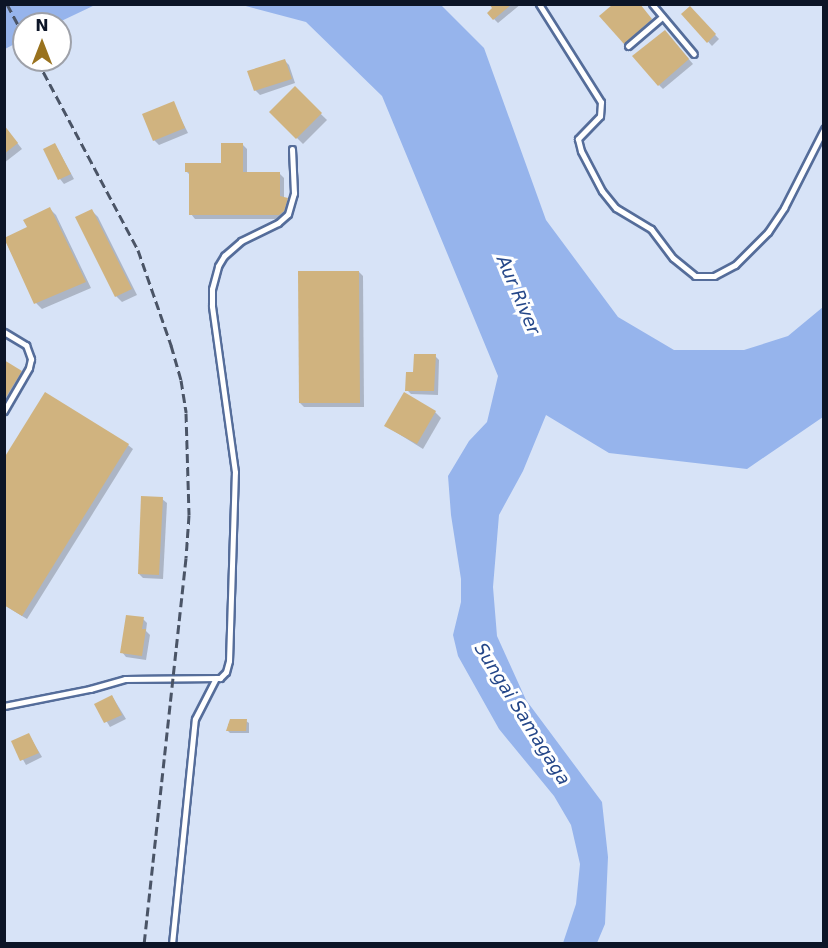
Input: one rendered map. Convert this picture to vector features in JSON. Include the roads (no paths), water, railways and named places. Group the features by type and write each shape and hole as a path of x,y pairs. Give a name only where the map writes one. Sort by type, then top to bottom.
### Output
{"lane":[{"path":"539,4 601,102 600,116 578,139 581,151 602,191 616,208 651,229 673,258 694,276 704,278 714,276 735,266 768,232 784,208 824,129"},
{"path":"651,4 694,54"},
{"path":"628,46 662,17"},
{"path":"4,706 90,690 125,679 224,676 229,661 235,472 213,316 212,289 218,266 224,256 242,241 278,223 288,214 294,193 292,149"},
{"path":"4,332 26,345 31,359 29,368 4,411"},
{"path":"172,944 195,719 216,678"}],"water":[{"path":"5,4 95,4 72,16 72,12 12,12 12,45 5,49"},
{"path":"242,5 441,5 484,48 546,220 618,317 674,350 744,350 788,336 823,307 823,417 747,469 609,453 546,415 523,471 499,515 493,587 497,636 526,700 602,802 608,857 605,924 597,943 563,943 576,904 580,864 571,825 554,796 499,729 458,656 453,635 461,602 461,579 451,515 448,476 469,441 487,422 498,376 382,96 306,22"}],"railway":[{"path":"7,4 12,13"},
{"path":"43,72 138,250 171,345 181,380 186,413 189,515 186,558 144,944"}],"water label":[{"name":"Aur River","path":"518,295"},
{"name":"Sungai Samagaga","path":"522,714"}]}
